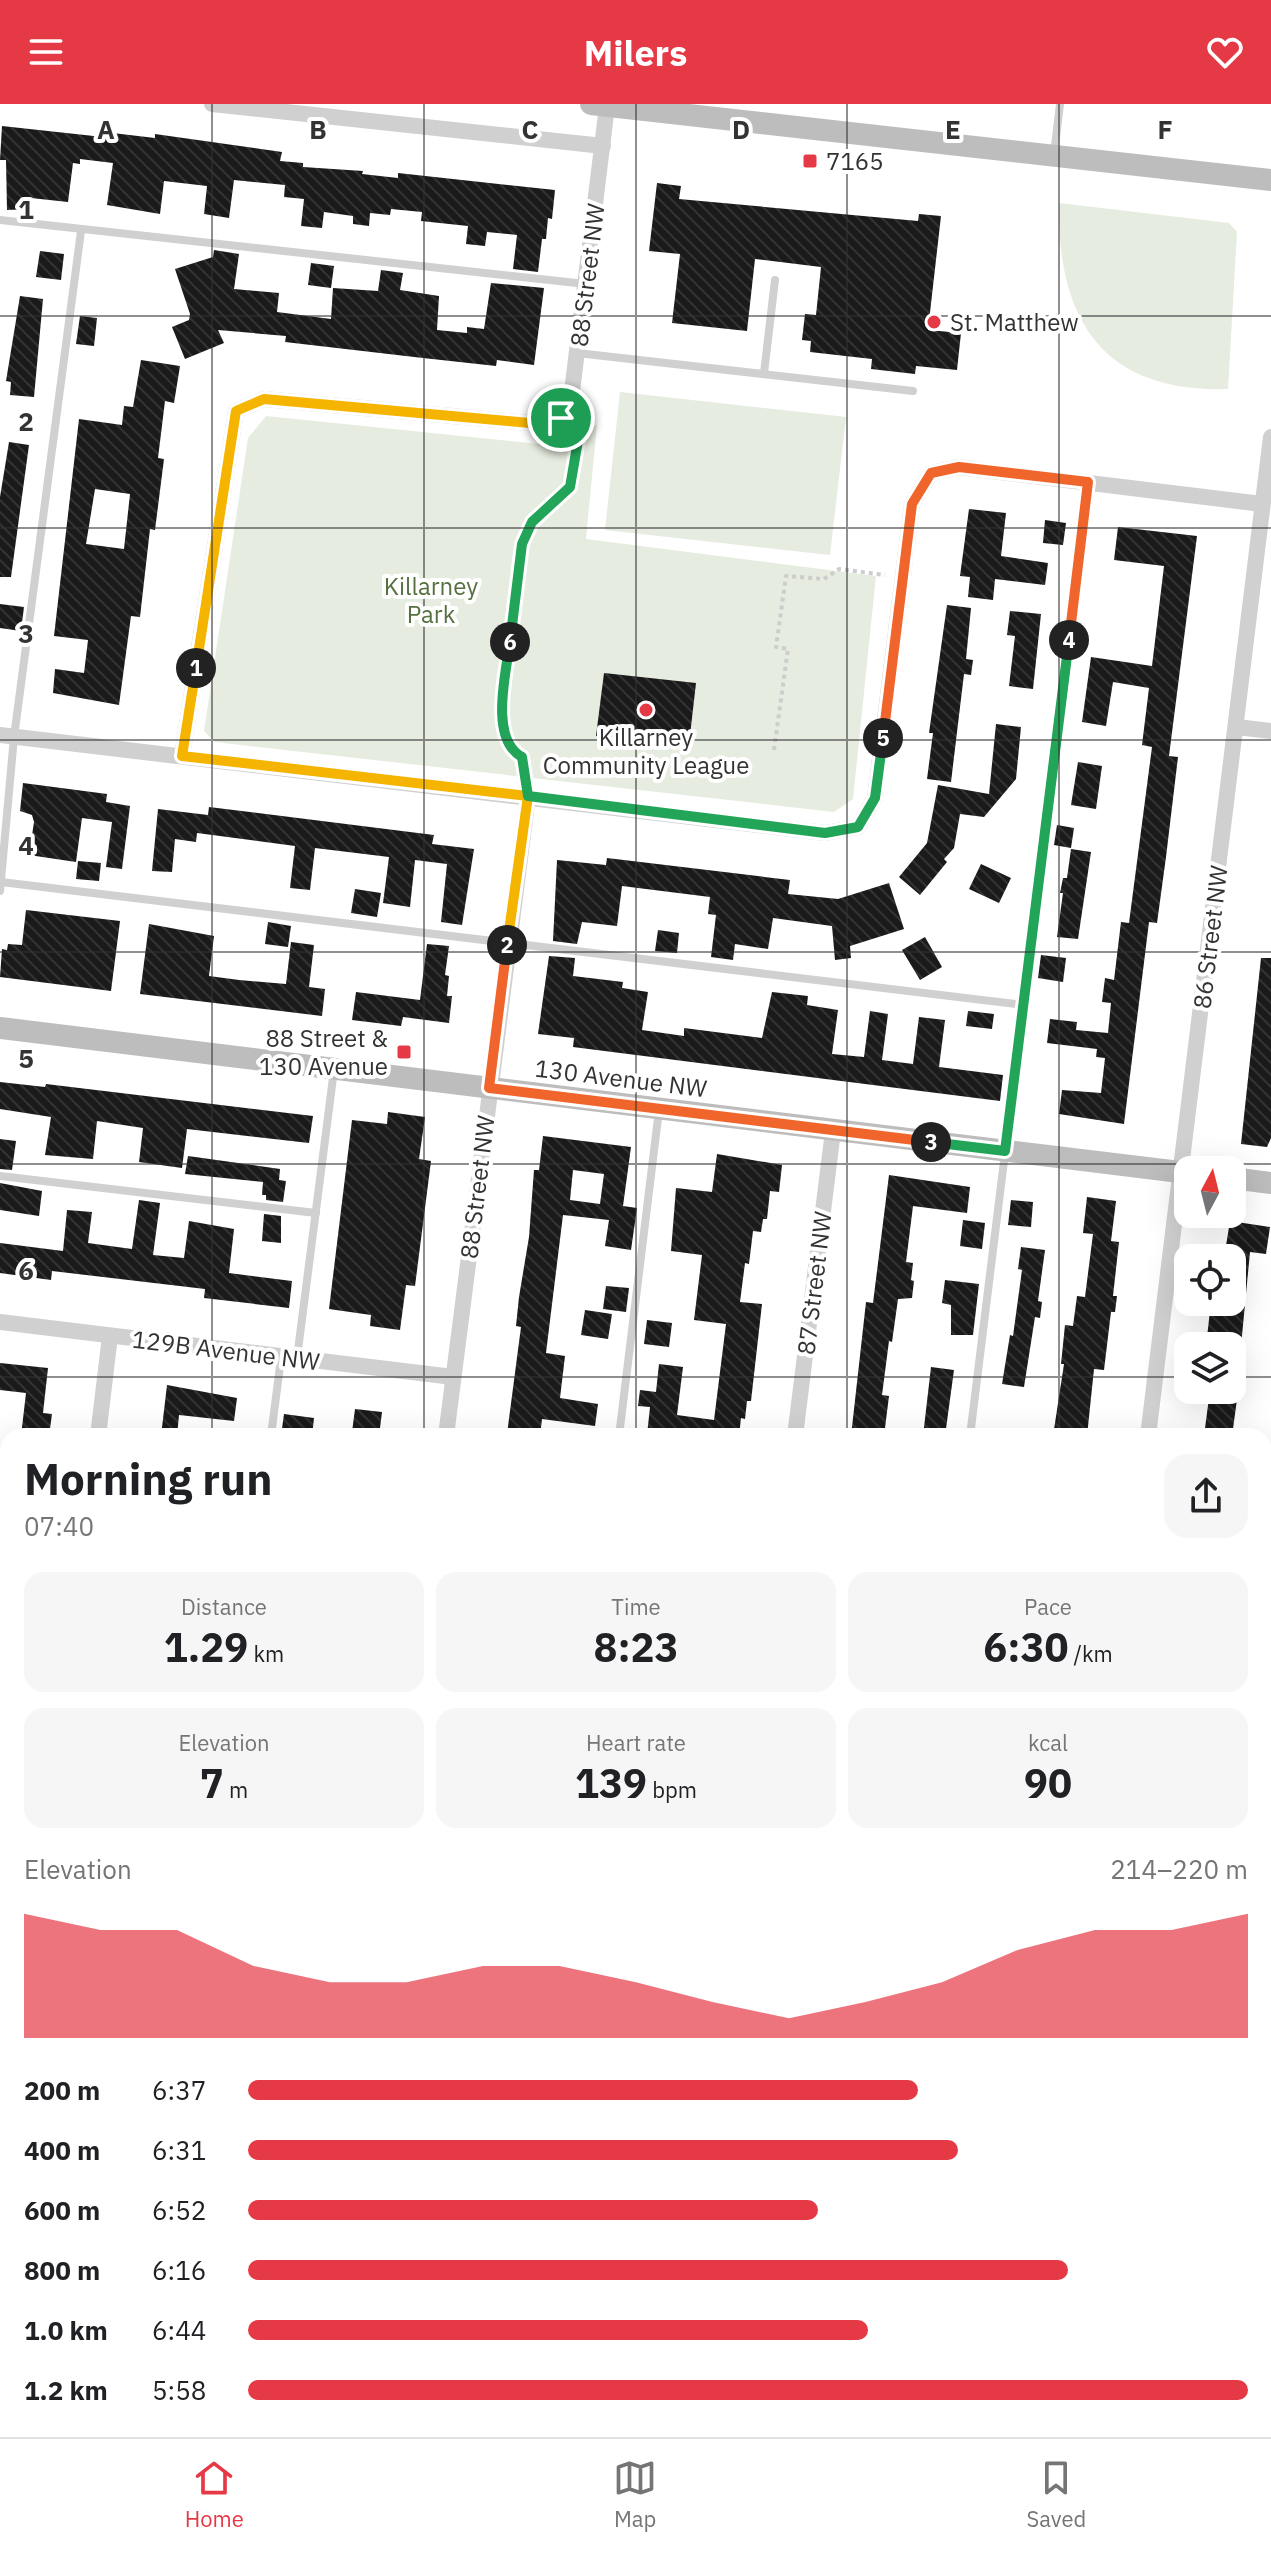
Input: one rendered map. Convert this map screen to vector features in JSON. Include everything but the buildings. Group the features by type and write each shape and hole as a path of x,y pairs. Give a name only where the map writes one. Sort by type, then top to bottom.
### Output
{"street":[{"path":"212,104 603,146"},
{"path":"599,105 1271,180"},
{"name":"88 Street NW","path":"561,418 570,408 603,146 599,105"},
{"path":"182,756 236,411 264,399 540,424 561,418"},
{"name":"86 Street NW","path":"1186,1156 1271,437"},
{"path":"7,736 825,833 858,827 875,798 912,504 931,473 959,467 1262,504"},
{"path":"1237,727 1271,731"},
{"name":"88 Street NW","path":"447,1428 528,796"},
{"name":"130 Avenue NW","path":"0,1028 1174,1171"},
{"name":"87 Street NW","path":"796,1428 833,1131"},
{"path":"1246,1180 1271,1183"},
{"name":"86 Street NW","path":"1149,1428 1176,1228"},
{"name":"129B Avenue NW","path":"0,1322 453,1377"},
{"path":"99,1428 110,1336"}],"lane":[{"path":"1054,155 1060,104"},
{"path":"0,220 586,284"},
{"path":"81,231 7,736 1,886 1025,1005"},
{"path":"764,373 775,280"},
{"path":"577,353 913,391"},
{"path":"971,1428 1088,482"},
{"path":"273,1428 316,1213 334,1069"},
{"path":"620,1428 660,1109"},
{"path":"0,1176 316,1213"}],"path":[{"path":"528,796 522,757 514,752 501,719 522,544 532,522 564,495 574,474 580,429 561,418"},
{"path":"774,750 788,649 776,647 786,576 824,579 839,569 903,577"}],"green space":[{"path":"1059,203 1229,223 1237,232 1228,389 1184,387 1148,378 1119,362 1096,341 1078,314 1067,282"},
{"path":"620,392 846,417 830,555 605,530"},
{"name":"Killarney Park","path":"266,416 569,447 597,424 586,539 876,576 853,799 834,812 215,742 204,731 248,438"}],"place":[{"name":"7165","path":"810,161"},
{"name":"St. Matthew","path":"934,322"},
{"name":"Killarney Community League","path":"646,710"},
{"name":"88 Street & 130 Avenue","path":"404,1052"}],"route":[{"path":"561,418 540,424 264,399 236,411 182,756 528,796 489,1088 1005,1151 1088,482 959,467 931,473 912,504 875,798 858,827 825,833 528,796 523,779 524,762 514,752 501,719 522,544 532,522 564,495 574,474 580,429 561,418"}]}
